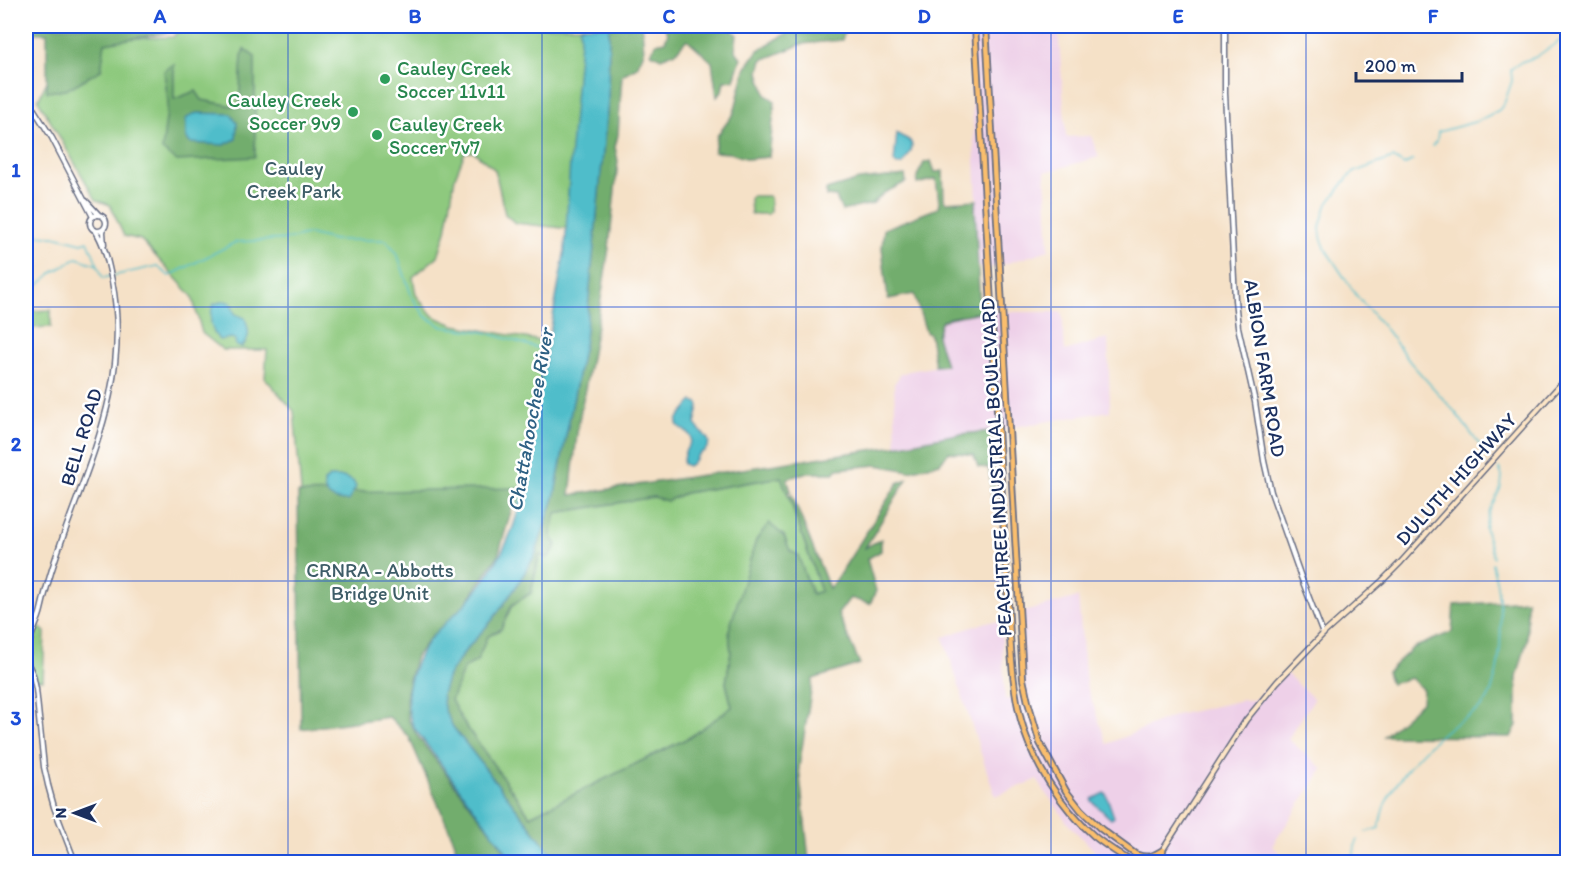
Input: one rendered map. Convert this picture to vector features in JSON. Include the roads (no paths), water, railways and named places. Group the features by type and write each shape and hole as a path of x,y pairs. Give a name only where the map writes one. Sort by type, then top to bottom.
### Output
{"highway":[{"name":"PEACHTREE INDUSTRIAL BOULEVARD","path":"975,26 1012,669 1021,721 1039,763 1069,811 1095,837 1129,861"},
{"name":"PEACHTREE INDUSTRIAL BOULEVARD","path":"986,26 1023,679 1037,735 1057,777 1081,810 1101,829 1146,862"},
{"path":"1133,853 1147,857 1154,856 1163,849"},
{"path":"1161,862 1163,849"}],"main road":[{"name":"DULUTH HIGHWAY","path":"1155,862 1246,720 1323,634 1389,574 1441,519 1568,376"},
{"path":"1003,516 1014,515"}],"street":[{"name":"ALBION FARM ROAD","path":"1225,26 1225,93 1238,327 1255,402 1271,492 1323,634"},
{"name":"BELL ROAD","path":"26,97 52,138 93,217 91,224 104,245"},
{"name":"BELL ROAD","path":"26,656 54,563 96,450 112,390 117,341 114,293 104,245 105,219 83,198"},
{"path":"93,217 99,215"},
{"path":"95,230 105,227"},
{"name":"BELL ROAD","path":"26,643 33,631"},
{"path":"26,656 35,683 48,785 75,862"},
{"path":"26,668 35,683"}],"water":[{"path":"580,26 609,26 608,100 585,339 554,498 535,555 493,619 448,675 442,694 444,709 453,727 558,862 514,862 415,729 410,717 408,691 421,652 437,631 469,600 487,576 506,545 515,523 565,249"},
{"path":"197,113 231,114 237,123 236,139 224,145 190,143 186,137 186,119"},
{"path":"897,133 910,141 912,147 903,164 897,165 894,162"},
{"path":"225,301 231,303 235,314 245,318 248,333 247,340 242,347 236,346 235,339 219,340 212,328 211,314 214,304"},
{"path":"693,401 699,406 695,424 709,442 706,449 688,466 683,464 683,458 691,442 690,437 678,426 677,422"},
{"path":"329,477 343,477 353,481 356,487 348,501 334,499 328,495 324,482"},
{"path":"1104,793 1114,817 1111,819 1092,801"}],"waterway":[{"path":"1432,146 1437,140 1438,132 1478,121 1499,110 1504,104 1512,81 1511,69 1521,62 1536,57 1568,35"},
{"path":"1413,160 1404,165 1393,158 1349,176 1326,206 1320,227 1321,237 1326,250 1356,295 1410,362 1455,412 1485,452 1490,453"},
{"name":"Chattahoochee River","path":"26,235 54,236 82,243 88,241 103,278 157,266 169,276 236,242 290,239 309,234 334,240 386,240 397,253 412,297 426,317 443,327 484,332 548,349"},
{"path":"26,296 52,273 77,258 98,265"},
{"path":"1493,557 1485,528 1489,512 1501,487 1502,476 1499,468"},
{"path":"1366,832 1379,828 1386,802 1398,782 1428,746 1452,725 1479,709 1489,696 1499,661 1501,636 1499,598 1492,563"},
{"path":"1353,862 1358,840"}],"place":[{"name":"Cauley Creek Soccer 11v11","path":"385,79"},
{"name":"Cauley Creek Soccer 9v9","path":"353,112"},
{"name":"Cauley Creek Soccer 7v7","path":"377,135"}],"park label":[{"name":"Cauley Creek Park","path":"294,180"},
{"name":"CRNRA - Abbotts Bridge Unit","path":"380,582"}]}
